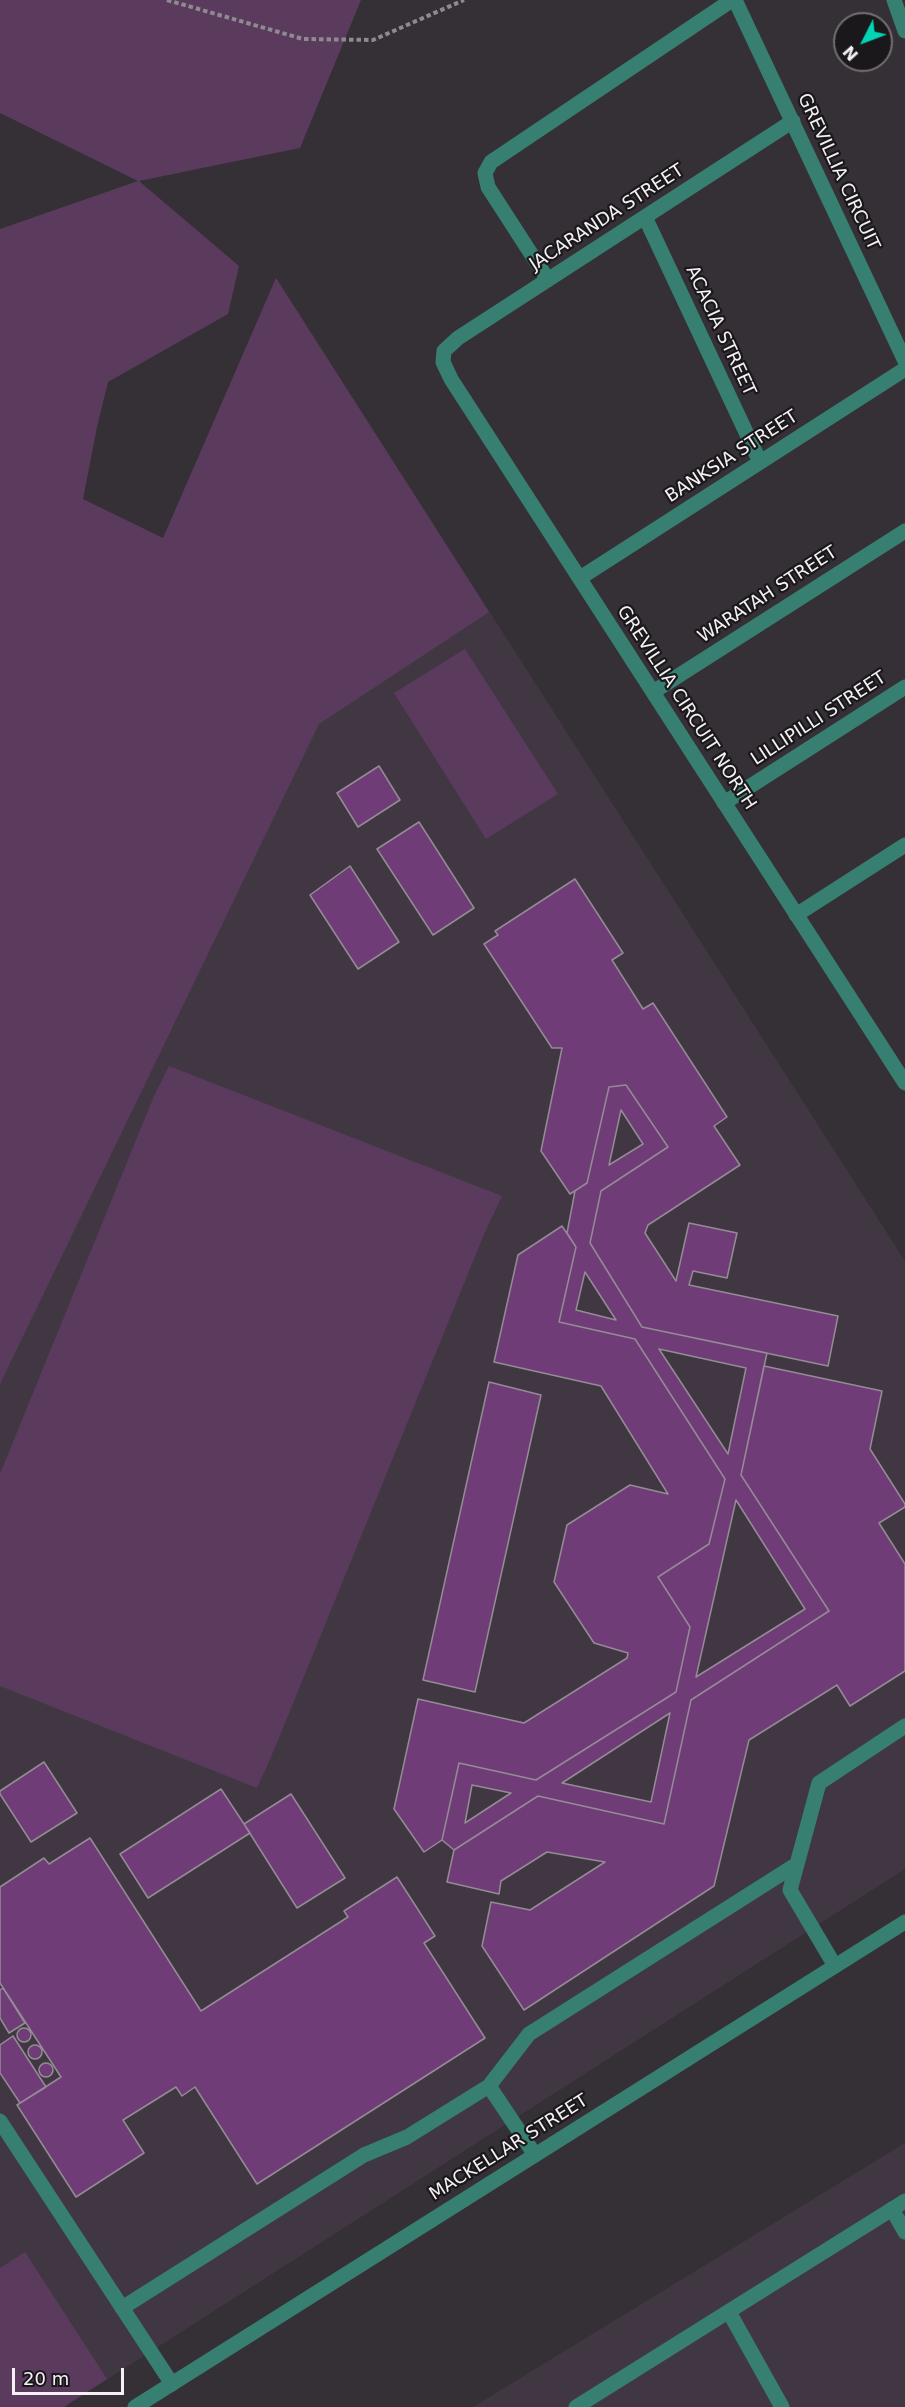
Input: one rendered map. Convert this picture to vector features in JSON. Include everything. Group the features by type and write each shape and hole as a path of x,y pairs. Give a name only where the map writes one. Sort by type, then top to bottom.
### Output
{"street":[{"name":"GREVILLIA CIRCUIT","path":"734,0 905,361"},
{"path":"548,280 488,187 485,173 491,162 734,0"},
{"path":"894,0 905,31"},
{"name":"JACARANDA STREET","path":"444,351 458,338 793,121"},
{"name":"ACACIA STREET","path":"645,217 760,462"},
{"name":"GREVILLIA CIRCUIT NORTH","path":"444,351 443,362 451,379 905,1083"},
{"name":"BANKSIA STREET","path":"580,578 905,369"},
{"name":"WARATAH STREET","path":"653,692 905,531"},
{"name":"LILLIPILLI STREET","path":"724,803 905,687"},
{"path":"796,915 905,845"},
{"path":"835,1966 790,1890 819,1783 905,1726"},
{"path":"122,2308 364,2155 407,2136 489,2086 528,2034 797,1864"},
{"name":"MACKELLAR STREET","path":"135,2407 905,1922"},
{"path":"489,2086 535,2155"},
{"path":"0,2121 172,2384"},
{"path":"576,2407 899,2205 905,2232"},
{"path":"729,2312 782,2407"}],"path":[{"path":"167,0 303,39 373,40 464,0"}],"shaded area":[{"path":"0,0 361,0 300,148 139,181 239,266 228,314 108,382 83,499 163,538 276,278 489,612 319,724 0,1384 0,229 138,181 0,113"},
{"path":"276,278 905,1261 905,1869 64,2407 0,2407 0,943"},
{"path":"465,649 558,794 486,839 394,693"},
{"path":"169,1066 502,1196 485,1232 257,1788 0,1686 0,1474 154,1096"},
{"path":"905,2143 905,2407 473,2407"},
{"path":"25,2252 107,2379 64,2407 0,2407 0,2268"}],"building":[{"path":"379,766 400,800 358,827 337,793"},
{"path":"419,822 474,908 433,935 377,849"},
{"path":"350,866 399,942 358,969 310,895"},
{"path":"575,879 623,953 612,960 643,1009 653,1003 727,1117 714,1126 740,1165 648,1225 645,1233 676,1281 689,1223 737,1233 727,1278 693,1271 689,1285 838,1316 828,1366 642,1327 590,1243 601,1191 668,1147 626,1085 609,1087 587,1183 570,1194 541,1151 562,1048 552,1048 484,944 498,935 495,931"},
{"path":"626,1085 668,1147 601,1191 590,1243 642,1327 767,1353 741,1475 829,1611 691,1700 664,1824 538,1796 454,1850 442,1840 459,1763 536,1780 676,1692 690,1627 658,1577 709,1544 725,1479 635,1339 559,1322 576,1247 567,1233 575,1191 587,1183 609,1087","holes":["621,1110 643,1144 609,1165","585,1272 616,1320 576,1310","659,1349 746,1368 728,1454","736,1500 805,1609 696,1677","670,1713 651,1802 562,1783","472,1785 511,1793 465,1823"]},
{"path":"562,1226 576,1247 559,1322 635,1339 725,1479 709,1544 658,1577 690,1627 676,1692 536,1780 459,1763 442,1840 424,1852 394,1809 418,1699 524,1723 627,1658 628,1653 594,1643 554,1582 567,1525 630,1485 668,1494 601,1386 494,1362 518,1255"},
{"path":"764,1366 882,1391 870,1449 905,1504 905,1507 879,1523 905,1564 905,1671 850,1706 837,1685 749,1740 714,1886 524,2010 482,1946 491,1902 530,1910 605,1862 547,1852 501,1881 499,1894 447,1882 454,1850 538,1796 664,1824 691,1700 829,1611 741,1475"},
{"path":"489,1382 541,1395 475,1692 423,1680"},
{"path":"44,1762 77,1813 31,1842 0,1791"},
{"path":"221,1789 250,1833 148,1898 120,1854"},
{"path":"291,1794 345,1878 297,1908 244,1824"},
{"path":"90,1838 201,2011 348,1917 344,1911 397,1877 435,1936 424,1943 485,2038 257,2184 195,2087 182,2096 176,2087 123,2120 144,2153 76,2197 17,2105 61,2077 0,1983 0,1887 44,1858 49,1864"},
{"path":"3,1988 25,2023 9,2033 0,2018 0,1990"},
{"path":"21,2028 27,2028 31,2035 27,2042 21,2042 17,2038 17,2032"},
{"path":"13,2036 46,2087 20,2103 0,2073 0,2045"},
{"path":"32,2045 38,2045 42,2052 38,2059 32,2059 28,2055 28,2049"},
{"path":"43,2063 49,2063 53,2070 49,2077 43,2077 39,2073 39,2067"}]}
